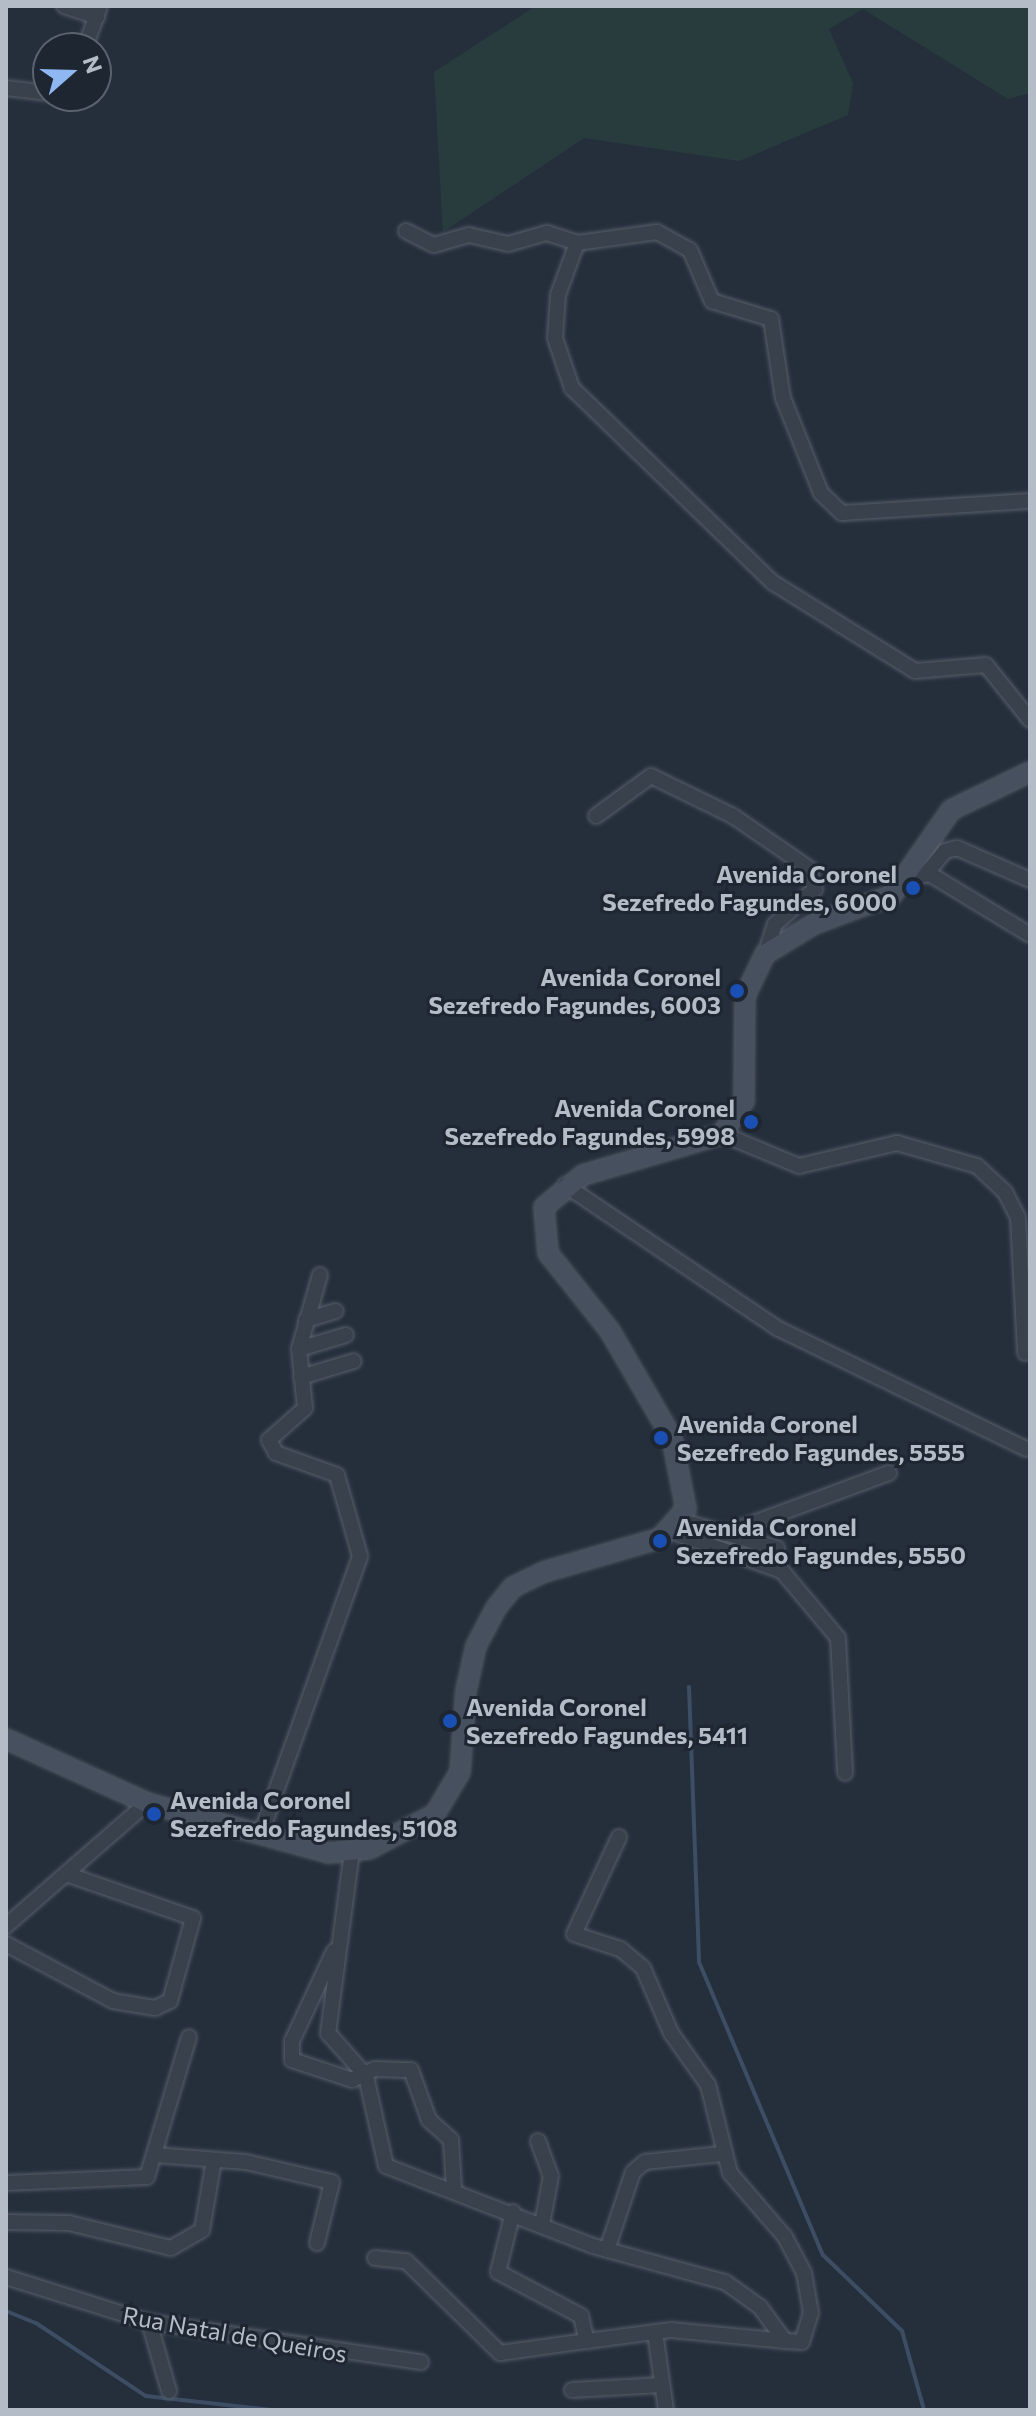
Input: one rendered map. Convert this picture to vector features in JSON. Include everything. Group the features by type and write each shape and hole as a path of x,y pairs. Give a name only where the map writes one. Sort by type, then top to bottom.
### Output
{"main road":[{"path":"6,1739 147,1803 328,1853 352,1851 404,1837 454,1794 476,1646 513,1587 676,1526 688,1491 672,1438 610,1331 548,1253 544,1207 565,1185 722,1134 744,1101 745,996 765,954 814,924 892,895 919,875 951,810 1030,772"}],"street":[{"path":"64,6 99,11 91,32"},
{"path":"6,88 32,91"},
{"path":"406,231 434,245 469,235 508,244 547,233 577,243 657,232 690,250 712,301 771,319 783,398 821,493 842,513 1030,501"},
{"path":"577,243 558,295 555,338 572,388 772,582 915,671 986,665 1030,720"},
{"path":"596,816 651,776 733,816 810,869 815,889 775,924 765,954"},
{"path":"1030,880 957,848 945,851 919,875 1030,935"},
{"path":"722,1134 752,1152 816,1167 897,1143 955,1154 1014,1206 1026,1294 1025,1353"},
{"path":"565,1185 777,1328 1026,1449"},
{"path":"260,1836 360,1556 337,1475 271,1447 270,1432 305,1408 299,1349 320,1275"},
{"path":"306,1320 336,1311"},
{"path":"299,1349 346,1335"},
{"path":"301,1377 354,1361"},
{"path":"724,1534 889,1473"},
{"path":"676,1526 777,1548"},
{"path":"676,1526 782,1571 838,1638 845,1773"},
{"path":"6,1926 147,1803"},
{"path":"375,2258 406,2261 500,2353 655,2332 802,2342 808,2334 804,2273 722,2154 708,2085 671,2033 643,1968 620,1949 574,1934 619,1837"},
{"path":"352,1851 328,2033 366,2076 386,2166 454,2188 607,2250 725,2282 760,2307 785,2341"},
{"path":"6,1944 102,1997 161,2008 179,1983 195,1921 66,1874"},
{"path":"341,1936 292,2041 292,2060 336,2077 366,2076 375,2069 419,2077 429,2120 451,2140 454,2188"},
{"path":"6,2183 142,2180 155,2155 189,2037"},
{"path":"538,2141 551,2176 542,2224"},
{"path":"607,2250 633,2172 645,2162 722,2154"},
{"path":"155,2155 214,2160 332,2182 317,2243"},
{"path":"6,2222 58,2222 179,2245 202,2230 214,2160"},
{"path":"513,2212 498,2272 581,2316 587,2341"},
{"name":"Rua Natal de Queiros","path":"6,2277 149,2322 421,2362"},
{"path":"149,2322 169,2391"},
{"path":"655,2332 666,2410"},
{"path":"572,2390 662,2385"}],"green space":[{"path":"536,6 1030,6 1030,93 1008,99 863,9 829,29 853,83 848,115 739,161 584,138 443,232 434,72"}],"waterway":[{"path":"689,1687 699,1962 823,2255 902,2331 924,2410"},
{"path":"6,2311 36,2323 146,2396 271,2410"}],"place":[{"name":"Avenida Coronel Sezefredo Fagundes, 6000","path":"913,888"},
{"name":"Avenida Coronel Sezefredo Fagundes, 6003","path":"737,991"},
{"name":"Avenida Coronel Sezefredo Fagundes, 5998","path":"751,1122"},
{"name":"Avenida Coronel Sezefredo Fagundes, 5555","path":"661,1438"},
{"name":"Avenida Coronel Sezefredo Fagundes, 5550","path":"660,1541"},
{"name":"Avenida Coronel Sezefredo Fagundes, 5411","path":"450,1721"},
{"name":"Avenida Coronel Sezefredo Fagundes, 5108","path":"154,1814"}]}
